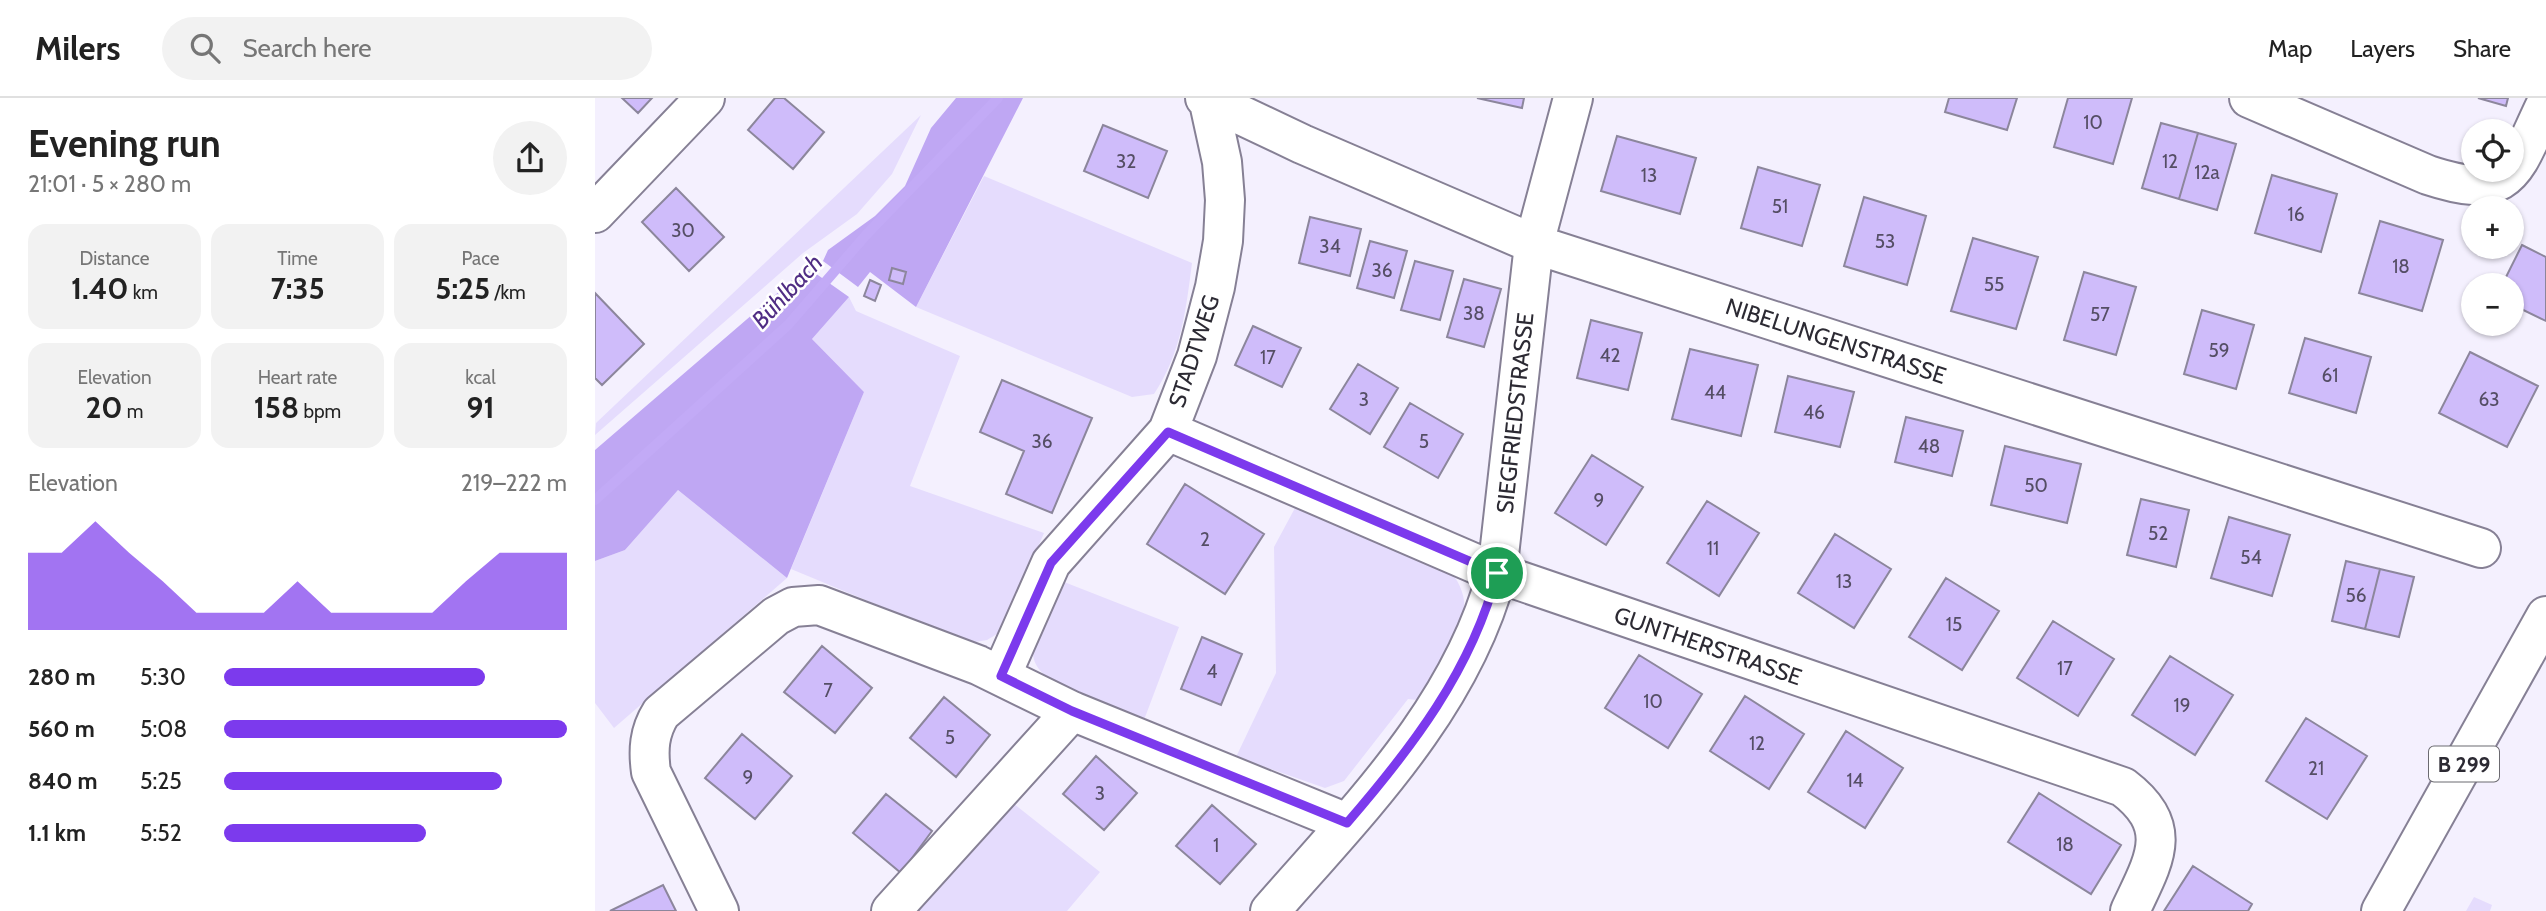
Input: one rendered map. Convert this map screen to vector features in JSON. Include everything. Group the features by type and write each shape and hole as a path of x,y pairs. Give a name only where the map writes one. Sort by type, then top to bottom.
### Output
{"street":[{"path":"595,213 705,98"},
{"name":"NIBELUNGENSTRASSE","path":"1207,98 1302,144 1534,244 2481,548"},
{"name":"STADTWEG","path":"1001,676 1051,563 1168,432 1196,356 1223,241 1226,200 1222,162 1207,98"},
{"name":"SIEGFRIEDSTRASSE","path":"1270,911 1402,759 1457,674 1487,612 1497,573 1534,244 1573,98"},
{"path":"2249,98 2428,175 2452,183 2489,187 2509,175 2546,104"},
{"name":"GUNTHERSTRASSE","path":"1168,432 1497,573 2123,787 2140,800 2152,818 2157,841 2155,857 2130,911"},
{"path":"719,911 655,781 649,756 650,740 661,713 776,616 793,607 819,605 1001,676 1072,711 1347,823"},
{"name":"B 299","path":"2381,911 2546,616"},
{"path":"891,911 1072,711"}],"shaded area":[{"path":"956,98 1023,98 916,307 870,272 858,287 823,261 828,250 875,216 905,186 931,128"},
{"path":"921,115 892,174 857,214 803,253 595,435 596,423"},
{"path":"984,176 1192,263 1176,347 1154,394 1132,397 916,307"},
{"path":"804,270 815,273 849,297 812,339 864,392 787,578 678,490 625,550 595,561 595,450"},
{"path":"849,297 856,311 960,356 910,486 1044,533 1002,631 987,640 969,643 791,569 864,392 812,339"},
{"path":"678,490 787,578 614,728 595,703 595,561 625,550"},
{"path":"1295,508 1449,570 1459,584 1464,600 1464,611 1458,630 1417,700 1408,699 1344,781 1325,788 1236,757 1276,673 1274,547"},
{"path":"1059,580 1179,627 1144,720 1096,703 1060,686 1036,665 1033,652 1037,634"},
{"path":"1009,800 1100,872 1067,911 912,911"},
{"path":"2474,897 2492,905 2490,911 2466,911"}],"building":[{"path":"622,98 652,98 638,113"},
{"path":"775,98 784,98 824,132 793,169 748,130"},
{"path":"1477,98 1524,98 1522,108"},
{"path":"1949,98 2017,98 2007,130 1945,112"},
{"path":"2068,98 2132,98 2113,164 2054,147"},
{"path":"2478,98 2508,98 2506,106"},
{"path":"2161,123 2198,133 2179,199 2142,188"},
{"path":"1103,125 1167,151 1148,198 1084,171"},
{"path":"2198,133 2236,144 2217,210 2179,199"},
{"path":"1617,136 1696,158 1680,214 1601,191"},
{"path":"1758,167 1820,185 1802,246 1741,228"},
{"path":"2272,175 2337,194 2321,252 2255,233"},
{"path":"676,188 724,237 689,271 642,222"},
{"path":"1864,197 1926,216 1907,285 1844,266"},
{"path":"1310,217 1361,229 1350,276 1299,263"},
{"path":"2380,221 2443,240 2422,311 2359,293"},
{"path":"1973,238 2038,257 2016,329 1951,311"},
{"path":"1370,241 1407,251 1394,298 1357,288"},
{"path":"2524,246 2546,257 2546,321 2524,310 2524,273 2508,273 2515,259 2524,259"},
{"path":"1415,261 1453,271 1440,320 1401,310"},
{"path":"892,268 906,272 903,284 889,280"},
{"path":"2084,272 2136,287 2116,355 2064,340"},
{"path":"1464,279 1501,289 1484,347 1447,337"},
{"path":"870,280 881,285 875,301 864,296"},
{"path":"595,293 644,344 602,385 595,378"},
{"path":"2202,310 2254,325 2236,389 2184,374"},
{"path":"1591,320 1642,333 1628,390 1577,378"},
{"path":"1253,326 1301,348 1282,387 1235,365"},
{"path":"2305,338 2371,357 2356,413 2289,393"},
{"path":"1690,349 1758,365 1741,436 1672,419"},
{"path":"2470,352 2538,386 2507,447 2439,413"},
{"path":"1358,364 1398,388 1370,434 1330,409"},
{"path":"1788,376 1854,392 1840,447 1775,432"},
{"path":"1002,380 1092,418 1052,513 1006,494 1024,451 980,432"},
{"path":"1410,403 1463,434 1438,478 1384,447"},
{"path":"1906,417 1963,431 1952,476 1895,462"},
{"path":"2005,446 2081,464 2067,523 1991,505"},
{"path":"1592,455 1643,487 1606,545 1555,513"},
{"path":"1185,484 1264,534 1225,594 1147,544"},
{"path":"2141,499 2189,510 2176,567 2127,555"},
{"path":"1707,501 1759,533 1719,596 1667,563"},
{"path":"2229,517 2290,535 2272,596 2211,578"},
{"path":"1835,534 1891,569 1854,628 1798,593"},
{"path":"2346,561 2380,569 2365,629 2332,621"},
{"path":"2380,569 2414,577 2399,637 2365,629"},
{"path":"1946,578 1999,611 1962,670 1909,637"},
{"path":"2053,621 2114,659 2078,716 2017,678"},
{"path":"1202,637 1242,654 1221,705 1181,689"},
{"path":"822,646 872,688 835,733 784,692"},
{"path":"1639,655 1702,694 1668,748 1605,708"},
{"path":"2170,656 2233,695 2195,755 2132,715"},
{"path":"1745,696 1804,734 1769,789 1710,751"},
{"path":"944,697 990,735 956,777 910,738"},
{"path":"2306,718 2367,756 2327,819 2266,781"},
{"path":"1846,731 1903,768 1865,828 1808,792"},
{"path":"742,734 792,776 755,819 705,778"},
{"path":"1096,756 1137,793 1104,830 1063,794"},
{"path":"2039,793 2121,845 2091,894 2008,842"},
{"path":"886,794 932,831 901,873 853,833"},
{"path":"1212,805 1256,844 1220,884 1176,846"},
{"path":"2193,866 2252,904 2248,911 2164,911"},
{"path":"663,885 676,911 610,911"}],"waterway":[{"name":"Bühlbach","path":"595,500 788,325 866,235 998,98"}],"route":[{"path":"1168,432 1497,573 1487,612 1475,642 1457,674 1402,759 1347,823 1072,711 1001,676 1051,563 1074,534 1144,463 1168,432"}]}
